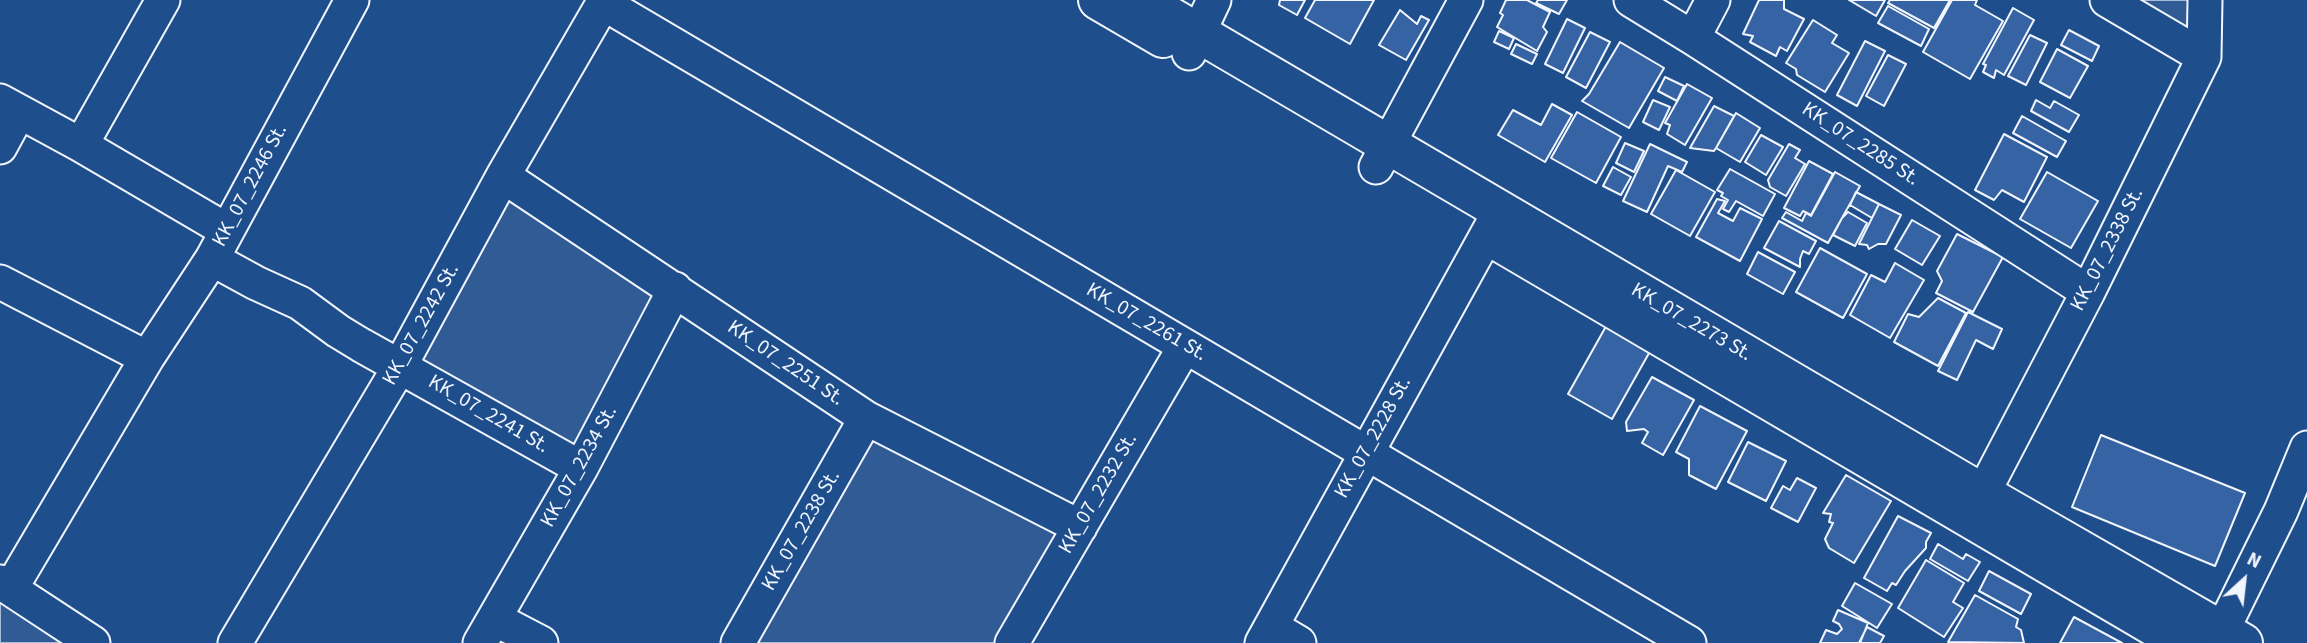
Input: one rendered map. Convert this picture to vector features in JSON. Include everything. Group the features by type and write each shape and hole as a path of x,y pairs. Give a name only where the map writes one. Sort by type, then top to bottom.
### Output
{"main road":[{"name":"KK_07_2273 St.","path":"1098,0 1194,43 1493,223 1976,506 2227,639"},
{"name":"KK_07_2273 St.","path":"1142,0 1194,43"},
{"name":"KK_07_2273 St.","path":"1976,506 2182,643"}],"street":[{"path":"1194,43 1214,0"},
{"path":"1382,156 1466,0"},
{"name":"KK_07_2285 St.","path":"1631,0 2088,292"},
{"path":"1693,38 1713,0"},
{"path":"2107,0 2204,57"},
{"name":"KK_07_2338 St.","path":"1976,506 2088,292 2204,57 2206,0"},
{"path":"81,145 156,2"},
{"name":"KK_07_2242 St.","path":"235,643 400,366 503,176 604,2"},
{"name":"KK_07_2261 St.","path":"604,2 1689,643"},
{"name":"KK_07_2246 St.","path":"6,585 219,244 343,3"},
{"name":"KK_07_2241 St.","path":"0,147 10,107 81,145 219,244 256,283 300,303 338,331 581,468"},
{"name":"KK_07_2251 St.","path":"503,176 866,418 1080,527"},
{"name":"KK_07_2228 St.","path":"1278,638 1366,452 1493,223"},
{"path":"0,282 147,358"},
{"name":"KK_07_2234 St.","path":"488,631 581,468 674,289"},
{"name":"KK_07_2232 St.","path":"1012,643 1185,346"},
{"name":"KK_07_2238 St.","path":"737,643 866,418"},
{"path":"2227,639 2307,448"},
{"path":"6,585 93,643"},
{"path":"488,631 541,643"}],"shaded area":[{"path":"2107,0 2204,0 2204,57"},
{"path":"503,176 675,289 581,468 400,366"},
{"path":"866,418 1080,527 1012,643 738,643"},
{"path":"0,582 93,643 0,643"}],"building":[{"path":"1280,0 1305,0 1297,15 1279,5"},
{"path":"1315,0 1374,0 1350,44 1305,18"},
{"path":"1506,0 1527,0 1550,12 1543,27 1547,32 1537,51 1497,27"},
{"path":"1538,0 1567,0 1559,14 1536,3"},
{"path":"1759,0 1784,0 1784,9 1804,19 1787,51 1780,47 1776,56 1750,42 1753,36 1743,34"},
{"path":"1849,0 1885,0 1876,16"},
{"path":"1890,0 1950,0 1934,28 1888,3"},
{"path":"1952,0 1977,0 1975,5 2003,21 1970,79 1923,52"},
{"path":"1888,6 1929,29 1921,46 1878,23"},
{"path":"2013,8 2034,20 2004,75 1996,70 1994,78 1983,72 1986,65 1983,64"},
{"path":"1400,10 1417,24 1421,16 1429,20 1406,60 1379,45"},
{"path":"1567,19 1585,28 1563,73 1545,64"},
{"path":"1813,20 1837,35 1832,43 1849,53 1825,92 1797,75 1796,69 1786,63"},
{"path":"2069,30 2099,46 2092,61 2061,45"},
{"path":"1499,31 1514,38 1509,49 1494,42"},
{"path":"1590,32 1610,42 1586,88 1566,77"},
{"path":"2030,35 2047,43 2026,85 2008,76"},
{"path":"1865,41 1885,51 1857,106 1837,95"},
{"path":"1620,42 1664,68 1629,128 1582,101"},
{"path":"1516,44 1537,54 1532,64 1511,54"},
{"path":"2057,49 2088,66 2070,98 2040,82"},
{"path":"1888,55 1906,64 1884,106 1866,96"},
{"path":"1665,77 1684,86 1677,101 1658,91"},
{"path":"1687,84 1712,98 1685,145 1667,134 1670,125 1665,123"},
{"path":"1653,100 1670,107 1659,130 1643,122"},
{"path":"2036,100 2050,108 2054,101 2079,115 2069,132 2031,111"},
{"path":"1552,104 1572,115 1545,162 1498,135 1513,110 1541,125"},
{"path":"1714,106 1734,116 1716,148 1714,151 1690,148"},
{"path":"1577,112 1621,137 1596,183 1551,158"},
{"path":"1736,113 1760,128 1740,162 1716,148"},
{"path":"2022,116 2066,141 2057,157 2013,133"},
{"path":"2004,134 2047,157 2024,202 2002,190 1994,200 1975,190"},
{"path":"1761,135 1783,147 1766,175 1745,162"},
{"path":"1625,143 1644,151 1634,172 1616,163"},
{"path":"1650,144 1687,162 1682,172 1668,166 1647,212 1623,201"},
{"path":"1789,144 1800,150 1795,158 1805,164 1786,196 1770,187 1768,180"},
{"path":"1809,161 1833,174 1811,215 1803,211 1800,216 1784,208"},
{"path":"1613,167 1631,177 1621,195 1603,186"},
{"path":"1730,169 1775,194 1763,216 1736,201 1729,212 1723,209 1728,200 1717,190"},
{"path":"1676,170 1715,192 1690,236 1651,214"},
{"path":"1835,172 1860,186 1828,243 1782,218 1786,212 1802,221 1806,213 1811,216"},
{"path":"2047,172 2098,201 2071,248 2020,219"},
{"path":"1856,192 1879,204 1872,218 1850,205"},
{"path":"1717,199 1725,201 1718,213 1733,221 1740,208 1762,219 1740,261 1696,237"},
{"path":"1879,204 1901,215 1886,244 1878,244 1869,249 1867,245 1859,244"},
{"path":"1848,212 1867,223 1855,246 1833,235"},
{"path":"1912,220 1940,236 1922,265 1895,249"},
{"path":"1779,221 1816,241 1809,254 1803,251 1800,267 1764,248"},
{"path":"1957,234 2003,257 1973,312 1936,293 1942,281 1937,271"},
{"path":"1820,248 1867,274 1843,318 1796,292"},
{"path":"1758,252 1795,272 1783,294 1747,274"},
{"path":"1895,263 1924,280 1890,338 1850,315 1871,275 1885,282"},
{"path":"1938,298 1966,313 1938,366 1894,342 1908,314 1919,317"},
{"path":"1968,312 2002,329 1993,349 1976,340 1957,380 1938,371"},
{"path":"1609,321 1653,346 1612,419 1568,394"},
{"path":"1652,377 1694,400 1663,455 1642,443 1648,432 1644,429 1627,431 1626,422"},
{"path":"1700,406 1747,431 1716,489 1689,475 1689,459 1676,452"},
{"path":"2101,435 2245,493 2215,566 2072,507"},
{"path":"1748,442 1786,461 1766,501 1728,482"},
{"path":"1846,475 1891,501 1854,563 1829,548 1825,539 1833,523 1829,522 1831,514 1823,513"},
{"path":"1797,478 1816,488 1798,522 1771,508 1783,486 1790,490"},
{"path":"1898,516 1931,533 1926,548 1896,585 1892,583 1887,591 1864,578"},
{"path":"1938,544 1963,559 1966,554 1980,562 1968,581 1930,559"},
{"path":"1926,560 1964,583 1953,602 1963,608 1944,637 1898,608"},
{"path":"1989,571 2031,594 2021,614 1979,591"},
{"path":"1855,583 1892,604 1877,628 1842,606"},
{"path":"1975,595 2018,619 2016,627 2021,630 2024,643 1948,642"},
{"path":"1838,610 1868,623 1860,643 1820,643 1826,630 1837,634 1842,629 1833,621"},
{"path":"2074,617 2122,643 2060,643"},
{"path":"1867,627 1884,636 1880,643 1859,643"}]}
